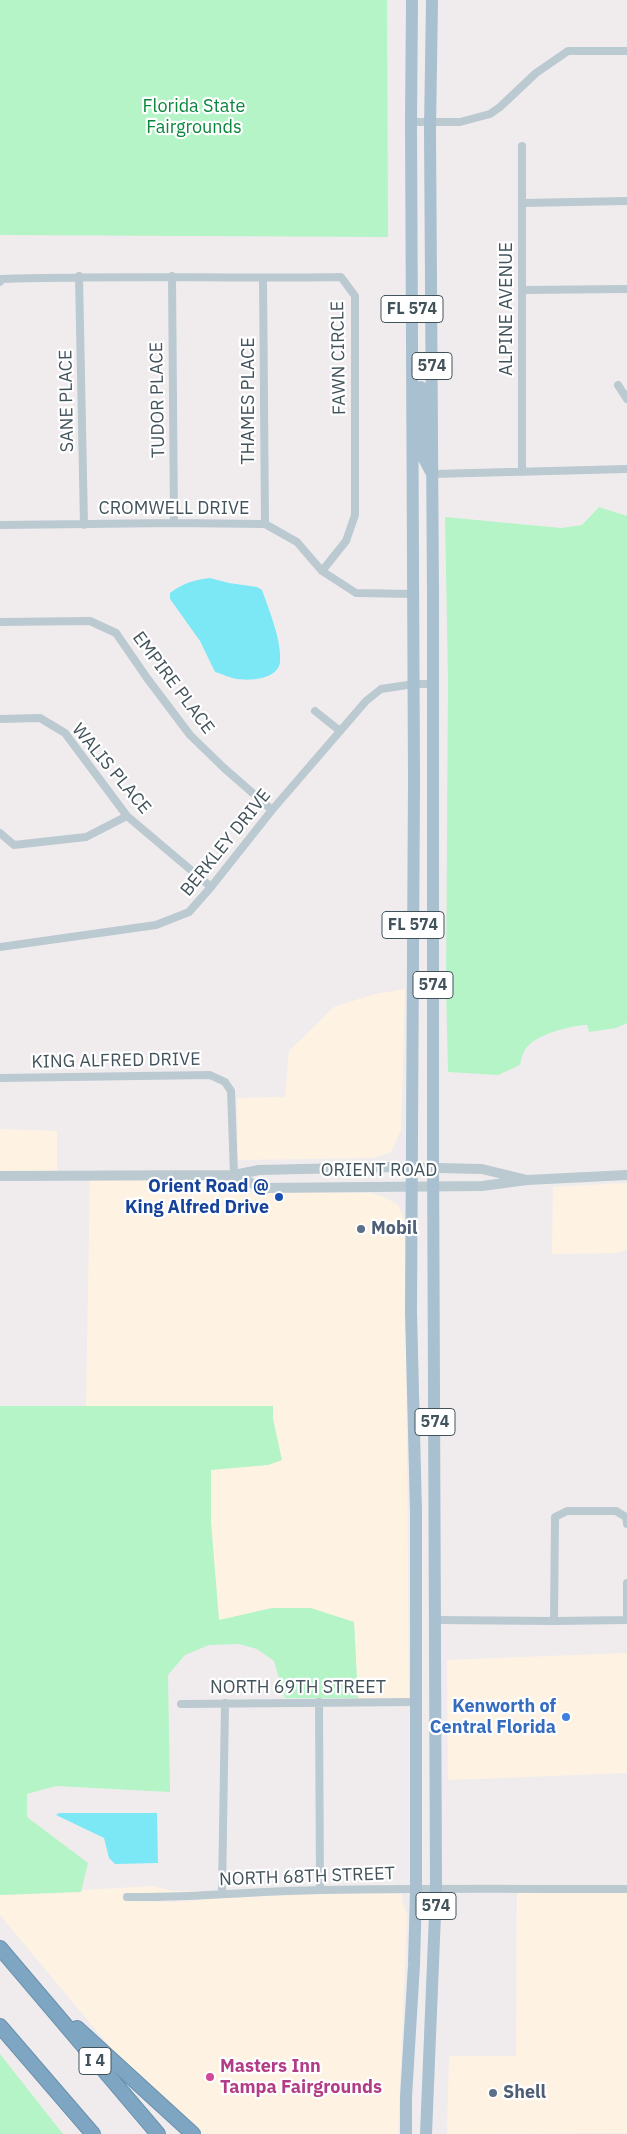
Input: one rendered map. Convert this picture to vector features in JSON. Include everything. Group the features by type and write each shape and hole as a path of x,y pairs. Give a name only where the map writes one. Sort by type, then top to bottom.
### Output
{"highway":[{"name":"I 4","path":"0,1948 158,2134"},
{"path":"33,1988 193,2134"},
{"path":"0,2026 92,2133"}],"main road":[{"name":"FL 574","path":"406,2134 406,2097 414,1965 416,1890 415,1459 411,1312 414,684 412,0"},
{"path":"430,127 432,0"},
{"name":"574","path":"426,2134 436,1890 430,127"},
{"path":"412,362 421,373 422,455 432,474 422,483 414,496"},
{"path":"416,1654 436,1677 416,1699"}],"street":[{"path":"411,122 430,127 490,114 536,73 568,51 627,51"},
{"name":"ALPINE AVENUE","path":"522,146 522,472"},
{"path":"522,203 627,201"},
{"name":"FAWN CIRCLE","path":"0,282 1,279 79,276 341,277 355,296 355,515 346,541 322,571"},
{"name":"SANE PLACE","path":"79,276 84,525"},
{"name":"TUDOR PLACE","path":"172,276 174,523"},
{"name":"THAMES PLACE","path":"263,278 265,524"},
{"path":"523,290 627,289"},
{"path":"618,385 627,399"},
{"path":"432,474 627,469"},
{"name":"CROMWELL DRIVE","path":"0,525 265,524 297,542 322,571 356,593 414,594"},
{"name":"EMPIRE PLACE","path":"0,622 90,622 116,633 190,735 272,810"},
{"name":"BERKLEY DRIVE","path":"0,947 156,925 189,912 272,810 366,701 382,689 414,684 433,684"},
{"path":"315,710 340,730"},
{"name":"WALIS PLACE","path":"0,719 40,718 65,733 127,816 211,887"},
{"path":"0,833 14,845 86,837 127,816"},
{"name":"KING ALFRED DRIVE","path":"0,1078 210,1075 225,1082 230,1091 234,1176"},
{"name":"ORIENT ROAD","path":"0,1176 234,1176 259,1170 412,1167 482,1169 527,1180"},
{"name":"ORIENT ROAD","path":"234,1176 262,1188 482,1186 527,1180 627,1175"},
{"path":"554,1621 555,1517 567,1511 616,1511 626,1517 627,1524"},
{"path":"436,1620 627,1620 627,1583"},
{"name":"NORTH 69TH STREET","path":"181,1704 416,1699"},
{"path":"320,1702 320,1890"},
{"path":"222,1894 225,1703"},
{"name":"NORTH 68TH STREET","path":"127,1897 178,1898 222,1894 320,1890 627,1889"}],"shaded area":[{"path":"405,989 401,1130 391,1152 373,1158 238,1160 237,1098 285,1097 289,1051 334,1007 375,994"},
{"path":"0,1129 57,1131 57,1171 0,1172"},
{"path":"90,1179 223,1180 223,1192 370,1193 384,1197 398,1205 405,1220 409,1698 358,1698 354,1622 272,1608 219,1621 211,1522 211,1469 268,1465 281,1460 273,1419 273,1406 86,1406"},
{"path":"627,1183 627,1249 617,1253 552,1254 553,1187"},
{"path":"627,1653 627,1773 448,1780 447,1660"},
{"path":"153,1886 173,1891 209,1891 177,1894 123,1893 123,1901 174,1902 321,1894 402,1894 407,1915 398,2134 200,2134 131,2072 0,1915 0,1895"},
{"path":"517,1893 627,1893 627,2133 447,2134 449,2056 516,2056"}],"green space":[{"name":"Florida State Fairgrounds","path":"0,0 387,0 388,237 0,235"},
{"path":"599,507 627,516 627,1023 616,1028 589,1032 587,1025 580,1025 544,1035 525,1050 520,1065 498,1075 448,1072 446,988 448,681 445,517 561,528 582,525"},
{"path":"0,1406 273,1406 273,1419 282,1460 268,1465 211,1470 211,1522 219,1620 272,1608 311,1608 354,1622 358,1698 285,1698 274,1661 257,1649 239,1644 209,1645 185,1655 168,1675 170,1792 56,1786 27,1794 27,1817 88,1863 81,1892 0,1895"},
{"path":"0,2054 63,2134 0,2134"}],"water":[{"path":"210,578 257,587 262,590 279,645 280,662 274,672 263,678 243,680 215,672 200,641 170,599 170,593 184,584"},
{"path":"59,1813 157,1813 158,1863 115,1864 109,1858 104,1838 56,1815"}],"place":[{"name":"Orient Road @ King Alfred Drive","path":"279,1197"},
{"name":"Mobil","path":"361,1229"},
{"name":"Kenworth of Central Florida","path":"566,1717"},
{"name":"Masters Inn Tampa Fairgrounds","path":"210,2077"},
{"name":"Shell","path":"493,2093"}]}
